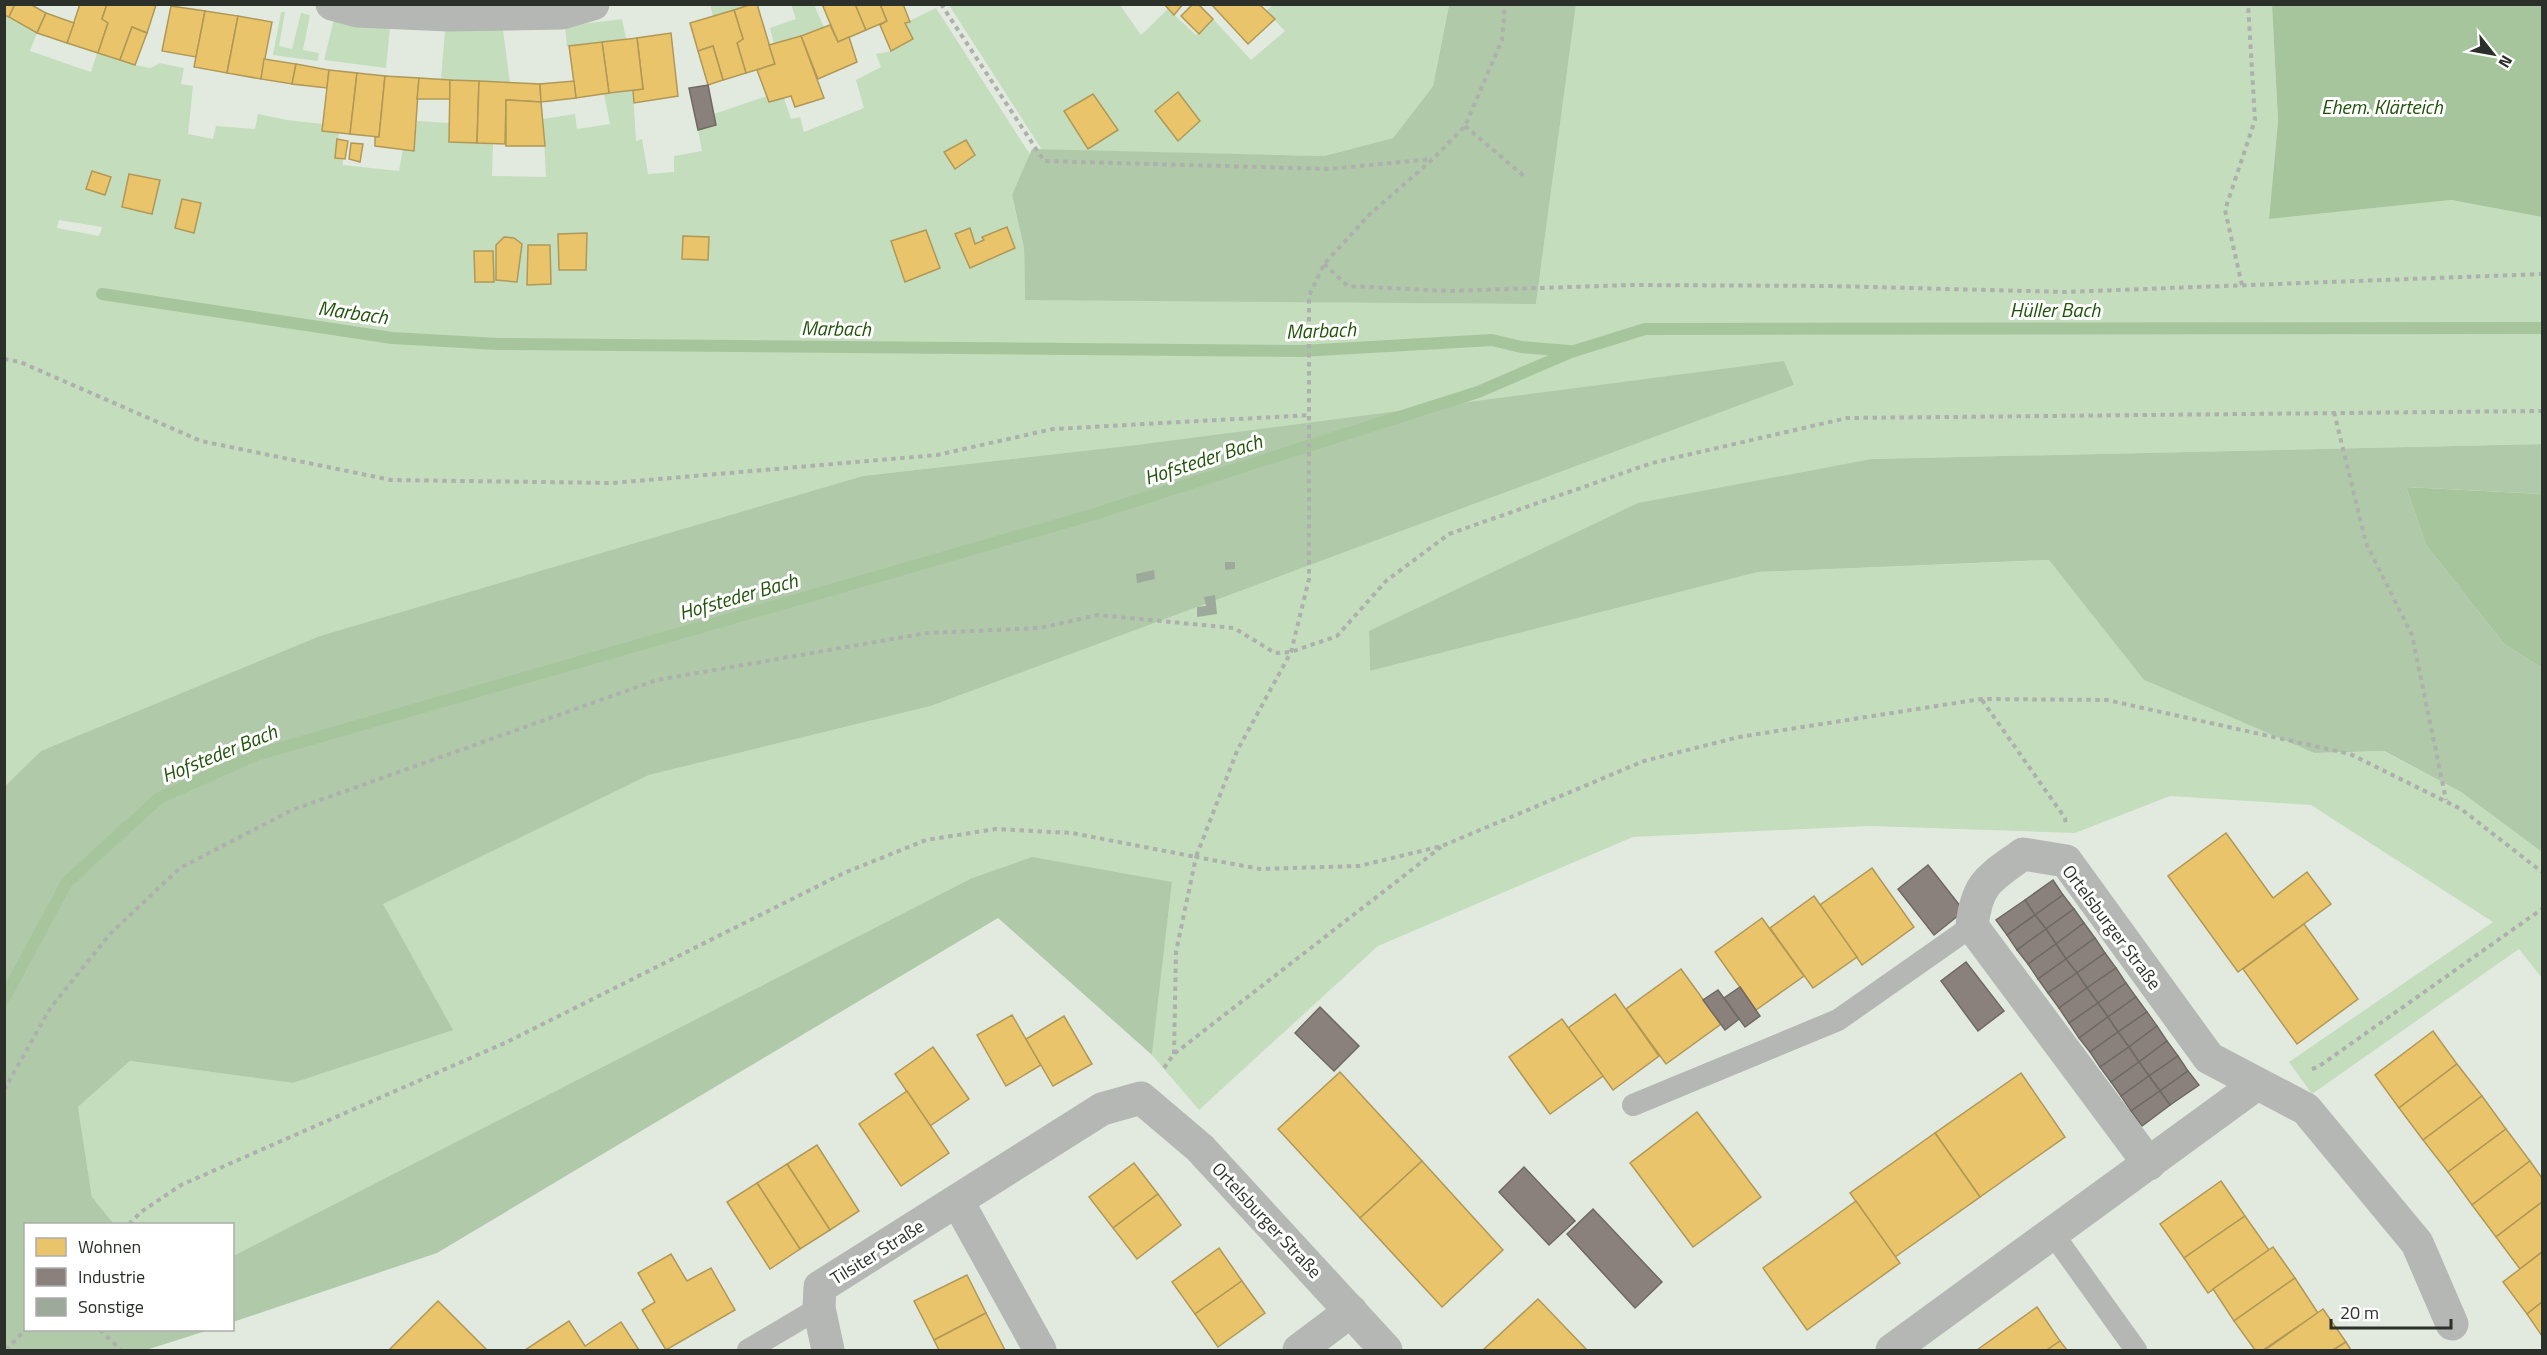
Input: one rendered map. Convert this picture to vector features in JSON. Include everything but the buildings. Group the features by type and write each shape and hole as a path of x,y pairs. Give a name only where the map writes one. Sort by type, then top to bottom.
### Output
{"street":[{"path":"332,4 358,11 448,15 562,13 593,4"},
{"name":"Ortelsburger Straße","path":"1972,926 1974,907 1985,881 2023,854 2066,861 2209,1058 2306,1109 2417,1243 2452,1324"},
{"path":"1972,926 2149,1164"},
{"path":"1892,1350 2257,1084"},
{"name":"Ortelsburger Straße","path":"1142,1098 1200,1148 1386,1350"},
{"name":"Tilsiter Straße","path":"828,1350 819,1308 820,1287 1102,1109 1142,1098"},
{"path":"958,1202 1040,1350"},
{"path":"1299,1350 1351,1311"}],"lane":[{"path":"1633,1105 1838,1020 1972,926"},
{"path":"2053,1234 2136,1350"},
{"path":"748,1350 819,1308"}],"path":[{"path":"941,4 1044,161 1329,170 1433,159"},
{"path":"1442,846 1174,1054 1176,952 1196,857 1237,751 1292,652 1309,579 1309,296 1324,264 1370,214 1433,159 1465,126 1502,40 1505,4"},
{"path":"2242,285 2225,210 2255,120 2248,4"},
{"path":"1465,126 1525,177"},
{"path":"1324,264 1348,286 1449,291 1642,285 1832,286 2065,292 2542,274"},
{"path":"4,358 20,362 201,441 391,480 613,483 937,455 1053,429 1310,415"},
{"path":"4,1090 51,1007 110,934 180,868 292,810 657,680 927,633 1040,628 1098,615 1234,628 1275,652 1292,652 1337,636 1386,581 1449,534 1652,463 1847,418 2542,411"},
{"path":"2334,412 2366,543 2412,635 2446,801"},
{"path":"1982,699 2065,818 2066,861"},
{"path":"130,1223 141,1212 181,1185 507,1042 844,873 926,840 996,829 1061,833 1260,869 1359,866 1442,846 1644,761 1739,737 1982,699 2107,700 2350,754 2461,809 2542,872"},
{"path":"2257,1084 2318,1067 2542,909"},
{"path":"6,1350 24,1331"},
{"path":"102,1331 121,1350"}],"shaded area":[{"path":"710,4 752,5 713,16"},
{"path":"791,4 814,5 824,27 774,44 770,28 796,19"},
{"path":"949,5 1120,5 1141,35 1168,9 1196,35 1213,19 1251,60 1285,31 1266,11 1273,5 1449,5 1433,86 1393,138 1324,156 1042,150"},
{"path":"1449,5 1576,5 1536,304 1025,300 1024,248 1012,195 1032,149 1324,156 1393,138 1433,86"},
{"path":"1576,5 2272,5 2278,121 2269,219 2451,200 2542,217 2542,444 1872,459 1369,631 1370,671 1758,572 2050,560 2144,680 2314,753 2383,751 2461,792 2542,852 2542,978 2519,949 2312,1094 2289,1062 2493,922 2311,805 2170,796 2075,833 1868,826 1633,837 1378,946 1199,1110 1152,1055 1172,882 970,879 234,1255 234,1223 113,1223 92,1197 78,1107 130,1061 293,1083 452,1029 382,904 649,775 931,706 1794,385 1144,444 863,476 41,751 5,786 5,15 37,33 30,51 91,72 97,53 150,68 160,63 184,68 181,84 193,86 188,134 213,139 216,126 255,129 258,114 323,124 323,131 339,133 335,158 343,160 343,165 399,171 403,149 414,150 417,121 449,123 449,142 493,144 492,176 546,177 543,119 575,114 577,129 610,124 604,94 633,90 636,141 642,139 648,174 674,172 674,156 702,151 698,130 716,125 714,114 767,96 784,98 791,119 800,117 804,132 864,108 856,80 881,67 876,54 891,51 912,40 905,23 936,8 1031,156 1012,195 1024,248 1025,299 1536,304","holes":["182,199 201,203 194,233 175,228","59,220 102,227 99,236 57,228"]},
{"path":"281,12 285,12 279,46 292,49 301,13 310,15 303,50 319,53 318,61 273,55"},
{"path":"334,19 390,28 386,68 324,60"},
{"path":"622,19 626,39 567,47 565,26"},
{"path":"445,30 503,30 510,83 441,79"},
{"path":"1784,361 1794,385 931,706 649,775 383,904 453,1030 293,1083 130,1061 78,1107 92,1197 113,1223 24,1223 24,1331 206,1331 146,1350 5,1350 5,786 41,751 320,636 863,476 1144,444"},
{"path":"2542,444 2542,494 2406,487 2426,545 2504,644 2542,668 2542,852 2461,792 2384,751 2314,753 2144,680 2049,560 1758,572 1370,671 1369,631 1638,503 1872,459"},
{"path":"1032,857 1172,882 1152,1055 998,918 437,1253 234,1322 234,1255 970,879"}],"water":[{"name":"Ehem. Klärteich","path":"2272,5 2542,5 2542,217 2451,200 2269,219 2278,121"},
{"path":"2406,487 2542,494 2542,668 2504,644 2426,545"}],"waterway":[{"name":"Marbach","path":"102,294 392,338 498,344 1301,351 1492,340 1521,347 1569,351"},
{"name":"Hofsteder Bach","path":"4,999 67,882 159,798 256,755 1088,516 1478,392 1571,352 1645,329 2542,328"}],"water label":[{"name":"Hüller Bach","path":"2055,309"}]}
